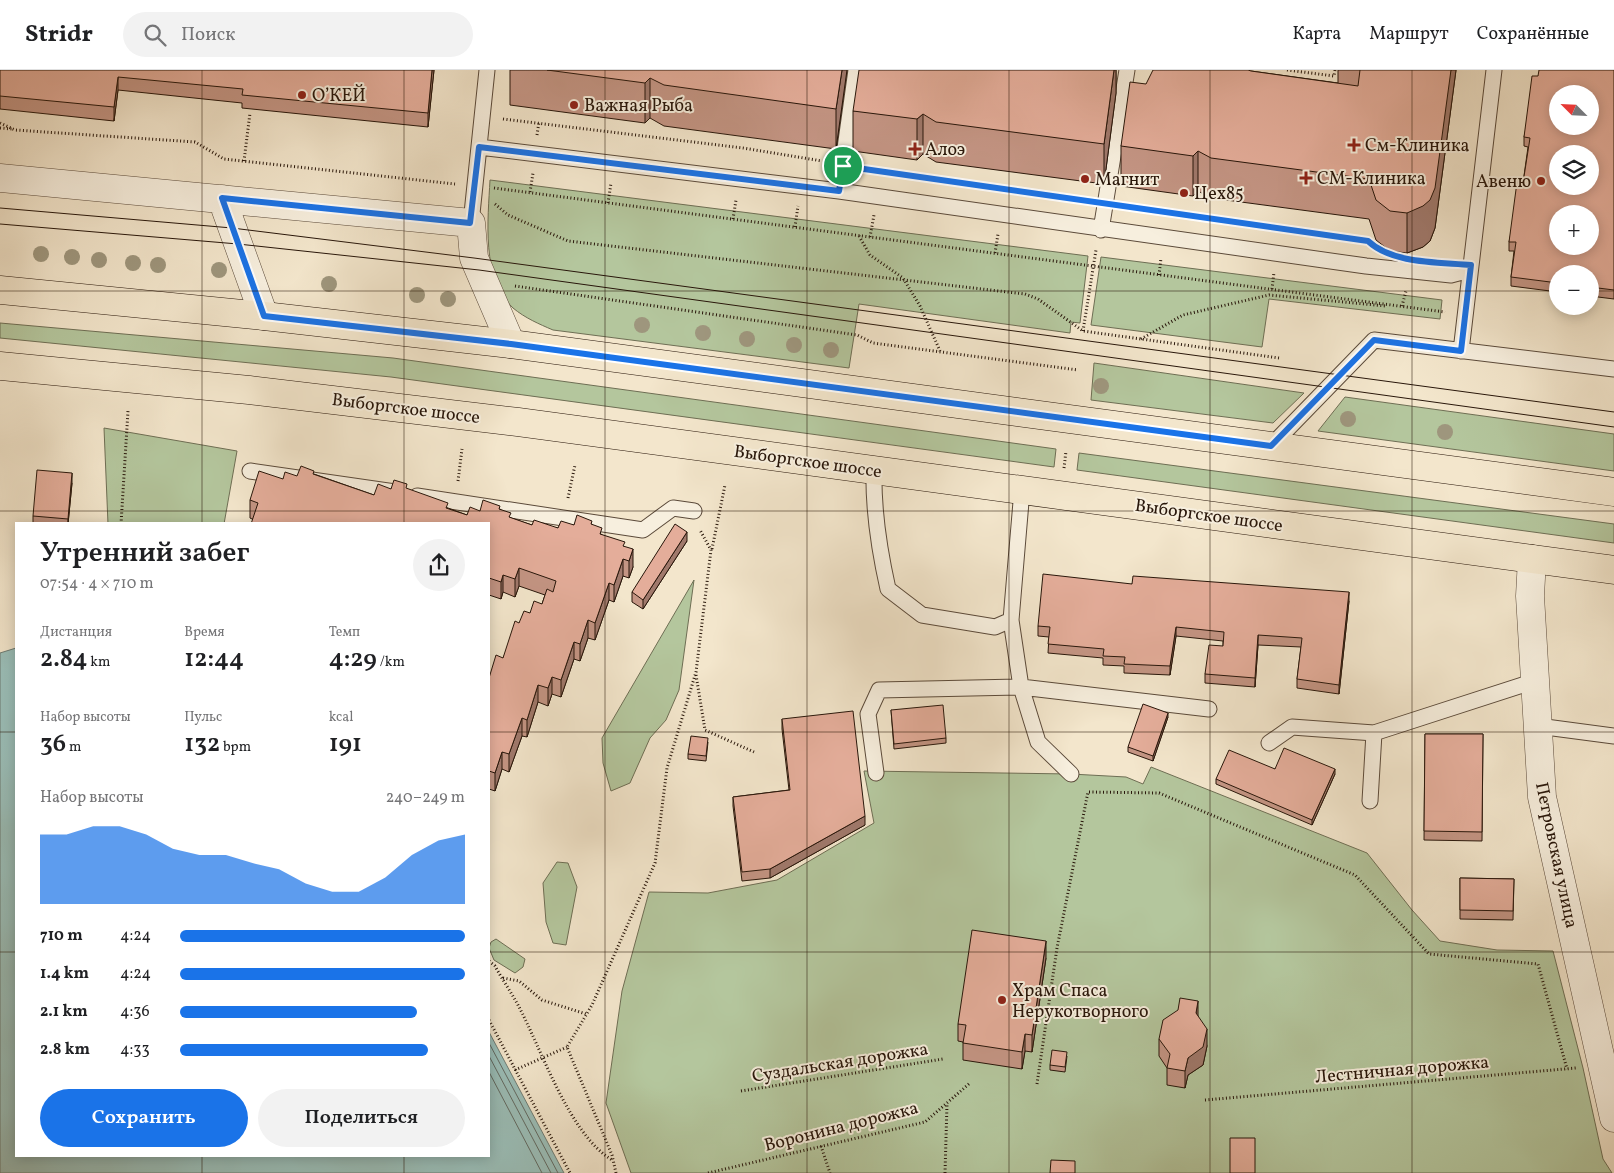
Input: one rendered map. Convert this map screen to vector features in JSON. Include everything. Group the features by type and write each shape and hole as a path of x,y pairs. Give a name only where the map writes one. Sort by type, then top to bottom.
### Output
{"main road":[{"path":"0,290 264,316 511,344 1614,492"},
{"name":"Выборгское шоссе","path":"0,366 394,406 1614,570"}],"street":[{"path":"0,178 470,223 474,258 511,344"},
{"path":"222,198 264,316"},
{"name":"Петровская улица","path":"1532,559 1530,596 1542,797 1605,1050 1614,1118"}],"lane":[{"path":"470,223 488,70"},
{"path":"839,191 856,70"},
{"path":"1101,230 1127,70"},
{"path":"1461,351 1494,70"},
{"path":"479,147 839,191 1101,230 1435,274 1452,275 1470,270"},
{"path":"1271,446 1374,340 1614,369"},
{"path":"874,470 877,542 888,589 922,616 995,627 1011,620"},
{"path":"250,471 643,530 673,508 694,511"},
{"path":"1022,490 1011,620 1021,687 1038,742 1071,774"},
{"path":"1270,743 1292,727 1374,733 1535,681"},
{"path":"876,773 868,714 879,690 1021,687 1208,710"},
{"path":"1538,726 1614,736"},
{"path":"1370,801 1374,733"}],"path":[{"path":"1287,70 1334,76 1335,70"},
{"path":"244,161 250,113"},
{"path":"500,119 787,154 843,166 1368,241 1377,250"},
{"path":"0,123 15,130"},
{"path":"0,128 194,142 224,159 475,186 1465,314"},
{"path":"475,186 508,215 568,240 903,278 1025,294 1038,299 1083,332 1279,358"},
{"path":"1083,332 1101,230"},
{"path":"859,236 870,255 903,278 920,306 940,352"},
{"path":"484,281 856,335 873,343 1078,370"},
{"path":"1141,339 1183,315 1269,296 1287,296 1366,306 1403,306"},
{"path":"121,522 128,411"},
{"path":"455,502 462,449"},
{"path":"1064,468 1066,451"},
{"path":"564,518 575,465"},
{"path":"515,1070 567,1047 592,1004 655,863 667,768 696,672 711,550 724,485"},
{"path":"698,527 711,550"},
{"path":"696,672 705,730 754,752"},
{"path":"1037,1084 1058,948 1088,792 1159,793 1355,875 1429,954 1538,964 1567,1069"},
{"path":"490,962 495,966 502,978 576,1122 602,1154 613,1161"},
{"path":"502,978 519,981 542,1000 586,1014"},
{"path":"490,1022 570,1173"},
{"path":"567,1047 613,1161 616,1173"},
{"name":"Лестничная дорожка","path":"1205,1100 1567,1069 1605,1050"},
{"name":"Суздальская дорожка","path":"741,1091 943,1059"},
{"name":"Воронина дорожка","path":"708,1173 925,1122 970,1083"},
{"path":"945,1173 947,1103"},
{"path":"822,1146 830,1173"}],"green space":[{"path":"490,180 1088,256 1080,323 1071,322 1070,333 859,304 849,368 553,330 527,318 513,308 503,296 496,281 491,265 489,248 488,212"},
{"path":"1101,257 1442,300 1440,319 1269,299 1262,347 1091,325"},
{"path":"0,323 393,358 1056,449 1054,467 391,377 0,338"},
{"path":"1094,363 1304,393 1273,423 1091,400"},
{"path":"1345,397 1614,434 1614,471 1318,431"},
{"path":"104,428 237,451 224,522 108,522"},
{"path":"1079,453 1614,524 1614,543 1077,470"},
{"path":"694,580 679,690 666,720 650,738 630,783 611,791 603,763 602,738"},
{"path":"1151,767 1367,853 1412,910 1440,941 1497,950 1553,951 1583,1068 1603,1159 1612,1173 631,1173 606,1103 622,991 649,892 708,893 777,880 874,823 864,771 1071,774 1126,777 1143,784"},
{"path":"557,862 568,863 577,887 566,945 553,943 546,922 543,883"},
{"path":"496,939 525,959 523,967 515,973 494,960 490,950 491,942"}],"water":[{"path":"15,648 15,1157 490,1157 490,1034 564,1173 0,1173 0,653"}],"building":[{"name":"О’КЕЙ","path":"0,70 432,70 428,113 242,95 243,89 118,77 114,107 0,96"},
{"path":"547,70 842,70 836,109 664,85 650,78 645,83"},
{"path":"859,70 1114,70 1104,144 936,122 923,114 917,119 853,111"},
{"path":"1153,70 1248,70 1358,86 1360,70 1451,70 1435,188 1430,200 1423,206 1407,213 1390,211 1376,200 1369,179 1211,158 1198,151 1193,156 1121,146 1130,82 1146,84"},
{"name":"Авеню","path":"1539,70 1614,70 1614,290 1599,288 1599,265 1549,265 1549,282 1511,277 1516,242 1509,242 1517,182 1523,183 1530,138 1524,137 1532,76 1538,76"},
{"path":"301,466 314,471 313,474 374,495 378,484 391,489 394,480 407,484 406,488 448,503 446,508 467,515 470,507 480,511 483,500 500,506 499,509 511,513 509,517 532,525 534,520 558,528 561,521 574,525 577,515 592,521 591,524 602,528 600,534 625,542 623,546 633,549 629,561 623,559 614,585 609,583 595,623 588,620 580,644 574,642 561,680 552,677 548,688 538,685 527,720 522,718 509,754 502,752 495,773 490,771 490,675 496,655 503,658 515,621 519,623 524,611 530,613 534,601 542,604 547,589 553,592 556,581 519,568 515,579 503,575 501,582 490,578 490,522 252,522 258,503 250,500 259,471 283,479 285,472 297,476"},
{"path":"37,470 72,473 68,519 33,516"},
{"path":"675,524 687,532 643,600 632,592"},
{"path":"1043,574 1132,584 1133,576 1349,592 1339,685 1297,679 1302,638 1258,635 1255,678 1205,674 1209,645 1223,646 1224,632 1176,627 1170,666 1124,664 1125,657 1103,656 1104,649 1048,644 1050,627 1038,626"},
{"path":"1143,704 1168,713 1153,756 1128,747"},
{"path":"943,705 946,738 894,744 891,710"},
{"path":"853,711 865,816 770,869 742,872 733,797 790,790 782,719"},
{"path":"1425,734 1483,734 1482,832 1424,831"},
{"path":"691,736 708,738 706,756 688,754"},
{"path":"1284,748 1335,769 1312,820 1216,779 1229,750 1275,769"},
{"path":"1460,878 1514,879 1513,911 1460,910"},
{"name":"Храм Спаса Нерукотворного","path":"972,930 1046,941 1032,1035 1025,1034 1022,1052 963,1043 966,1025 958,1024"},
{"path":"1180,998 1198,1001 1196,1013 1207,1029 1203,1047 1188,1058 1185,1071 1167,1068 1170,1054 1159,1039 1163,1020 1178,1010"},
{"path":"1052,1050 1067,1052 1065,1067 1050,1065"},
{"path":"1230,1138 1255,1138 1255,1173 1230,1173"},
{"path":"1051,1160 1075,1161 1075,1173 1050,1173"}],"tram line":[{"path":"0,208 232,228 474,258 1614,412"},
{"path":"0,224 238,244 479,270 1614,427"}],"place":[{"name":"О’КЕЙ","path":"302,95"},
{"name":"Важная Рыба","path":"574,105"},
{"name":"См-Клиника","path":"1354,145"},
{"name":"Алоэ","path":"915,149"},
{"name":"СМ-Клиника","path":"1306,178"},
{"name":"Магнит","path":"1085,179"},
{"name":"Авеню","path":"1541,181"},
{"name":"Цех85","path":"1184,193"},
{"name":"Храм Спаса Нерукотворного","path":"1002,1000"}],"route":[{"path":"479,147 839,191 843,166 1280,230 1368,241 1377,250 1392,257 1471,265 1461,351 1374,340 1271,446 511,344 264,316 222,198 470,223 479,147"}]}
